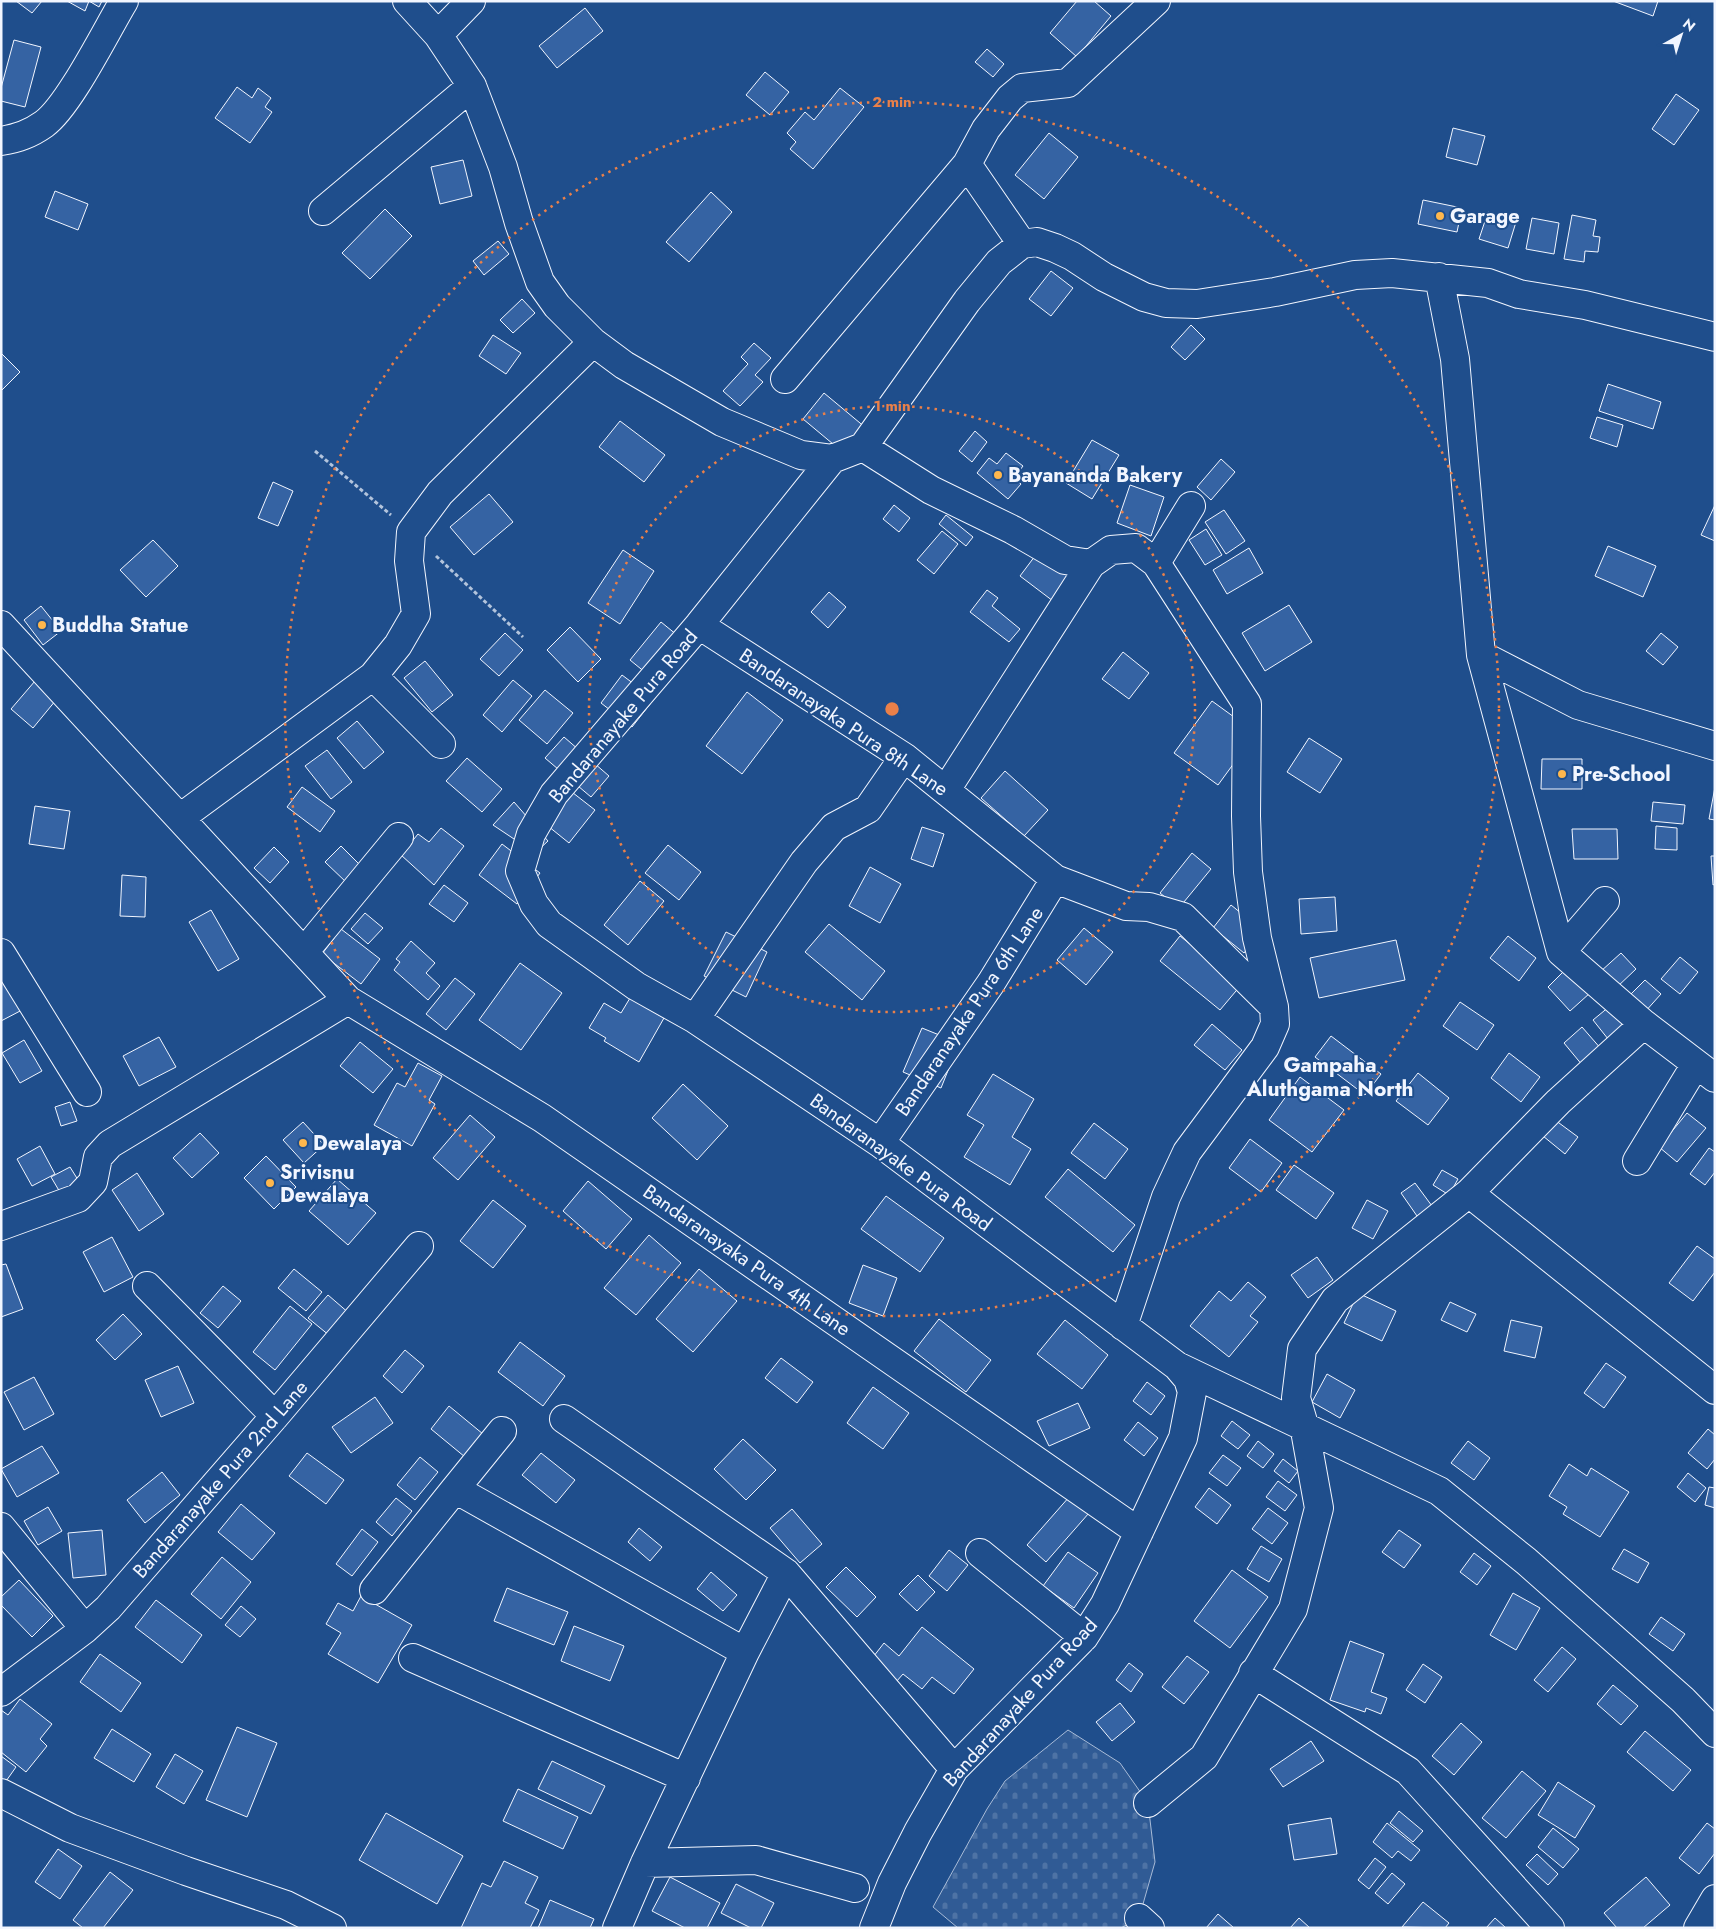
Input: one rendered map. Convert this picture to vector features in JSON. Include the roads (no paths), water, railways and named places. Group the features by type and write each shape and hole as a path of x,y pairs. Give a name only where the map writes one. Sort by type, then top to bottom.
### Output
{"street":[{"path":"1,140 23,137 46,123 70,93 124,1"},
{"path":"407,1 438,35 472,86 503,167 519,223 540,282 557,306 593,342 624,365 722,422 801,454 832,459 863,447 967,301 999,262 1022,244 1036,242 1072,256 1104,277 1144,298 1166,303 1197,304 1275,292 1355,275 1392,273 1488,283 1519,294 1585,305 1715,337"},
{"path":"438,35 471,1"},
{"path":"785,379 967,164 986,129 1010,98 1022,88 1068,83 1156,1"},
{"path":"323,211 472,86"},
{"path":"967,164 1022,244"},
{"path":"1439,277 1455,359 1481,655 1560,952 1644,1024 1706,1071 1637,1161"},
{"path":"180,818 373,676 398,645 416,614 409,561 411,532 440,493 593,342"},
{"path":"863,447 931,490 1013,530 1065,560 1091,564"},
{"name":"Bandaranayake Pura Road","path":"832,459 699,625 554,794 531,834 520,871 534,904 549,924 636,986 696,1019 880,1143 1177,1366 1188,1379 1192,1392 1183,1438 1116,1584 1084,1637 954,1769 933,1802 892,1883 874,1928"},
{"path":"1156,563 1190,506"},
{"path":"946,790 1091,564 1111,550 1136,548 1156,563 1247,704 1246,816 1248,872 1256,938 1274,1007 1275,1024 1265,1047 1188,1152 1170,1190 1123,1326"},
{"name":"Bandaranayaka Pura 4th Lane","path":"1,624 348,1000 542,1118 1139,1532"},
{"name":"Bandaranayaka Pura 8th Lane","path":"699,625 904,757 1056,879 1126,906 1149,907 1183,917 1274,1007"},
{"path":"1481,655 1578,705 1715,746"},
{"path":"373,676 441,744"},
{"path":"696,1019 804,862 834,826 868,809 904,757"},
{"path":"304,952 399,837"},
{"name":"Bandaranayaka Pura 6th Lane","path":"880,1143 991,984 1056,879"},
{"path":"1560,952 1605,901"},
{"path":"1,952 87,1092"},
{"path":"1,1226 78,1198 93,1182 98,1157 110,1144 348,1000"},
{"path":"1148,1803 1204,1757 1293,1609 1319,1508 1304,1425 1296,1398 1302,1350 1335,1300 1469,1193 1558,1102 1644,1024"},
{"path":"1469,1193 1715,1390"},
{"name":"Bandaranayake Pura 2nd Lane","path":"1,1692 85,1629 108,1608 275,1416 419,1246"},
{"path":"147,1286 275,1416"},
{"path":"1177,1366 1439,1491 1541,1574 1683,1700 1715,1733"},
{"path":"564,1419 786,1573 954,1769"},
{"path":"374,1590 502,1431"},
{"path":"455,1489 745,1652"},
{"path":"1,1527 85,1629"},
{"path":"980,1552 1084,1637"},
{"path":"617,1928 644,1863 745,1652 786,1573"},
{"path":"414,1658 686,1778"},
{"path":"1253,1673 1408,1771 1550,1928"},
{"path":"1,1794 70,1828 186,1871 286,1905 291,1920 332,1928"},
{"path":"644,1863 756,1860 855,1888"},
{"path":"1698,1928 1715,1899"}],"place":[{"name":"Garage","path":"1440,216"},
{"name":"Bayananda Bakery","path":"998,475"},
{"name":"Buddha Statue","path":"42,625"},
{"name":"Pre-School","path":"1562,774"},
{"name":"Dewalaya","path":"303,1143"},
{"name":"Srivisnu Dewalaya","path":"270,1183"}],"district":[{"name":"Gampaha Aluthgama North","path":"1330,1077"}]}
